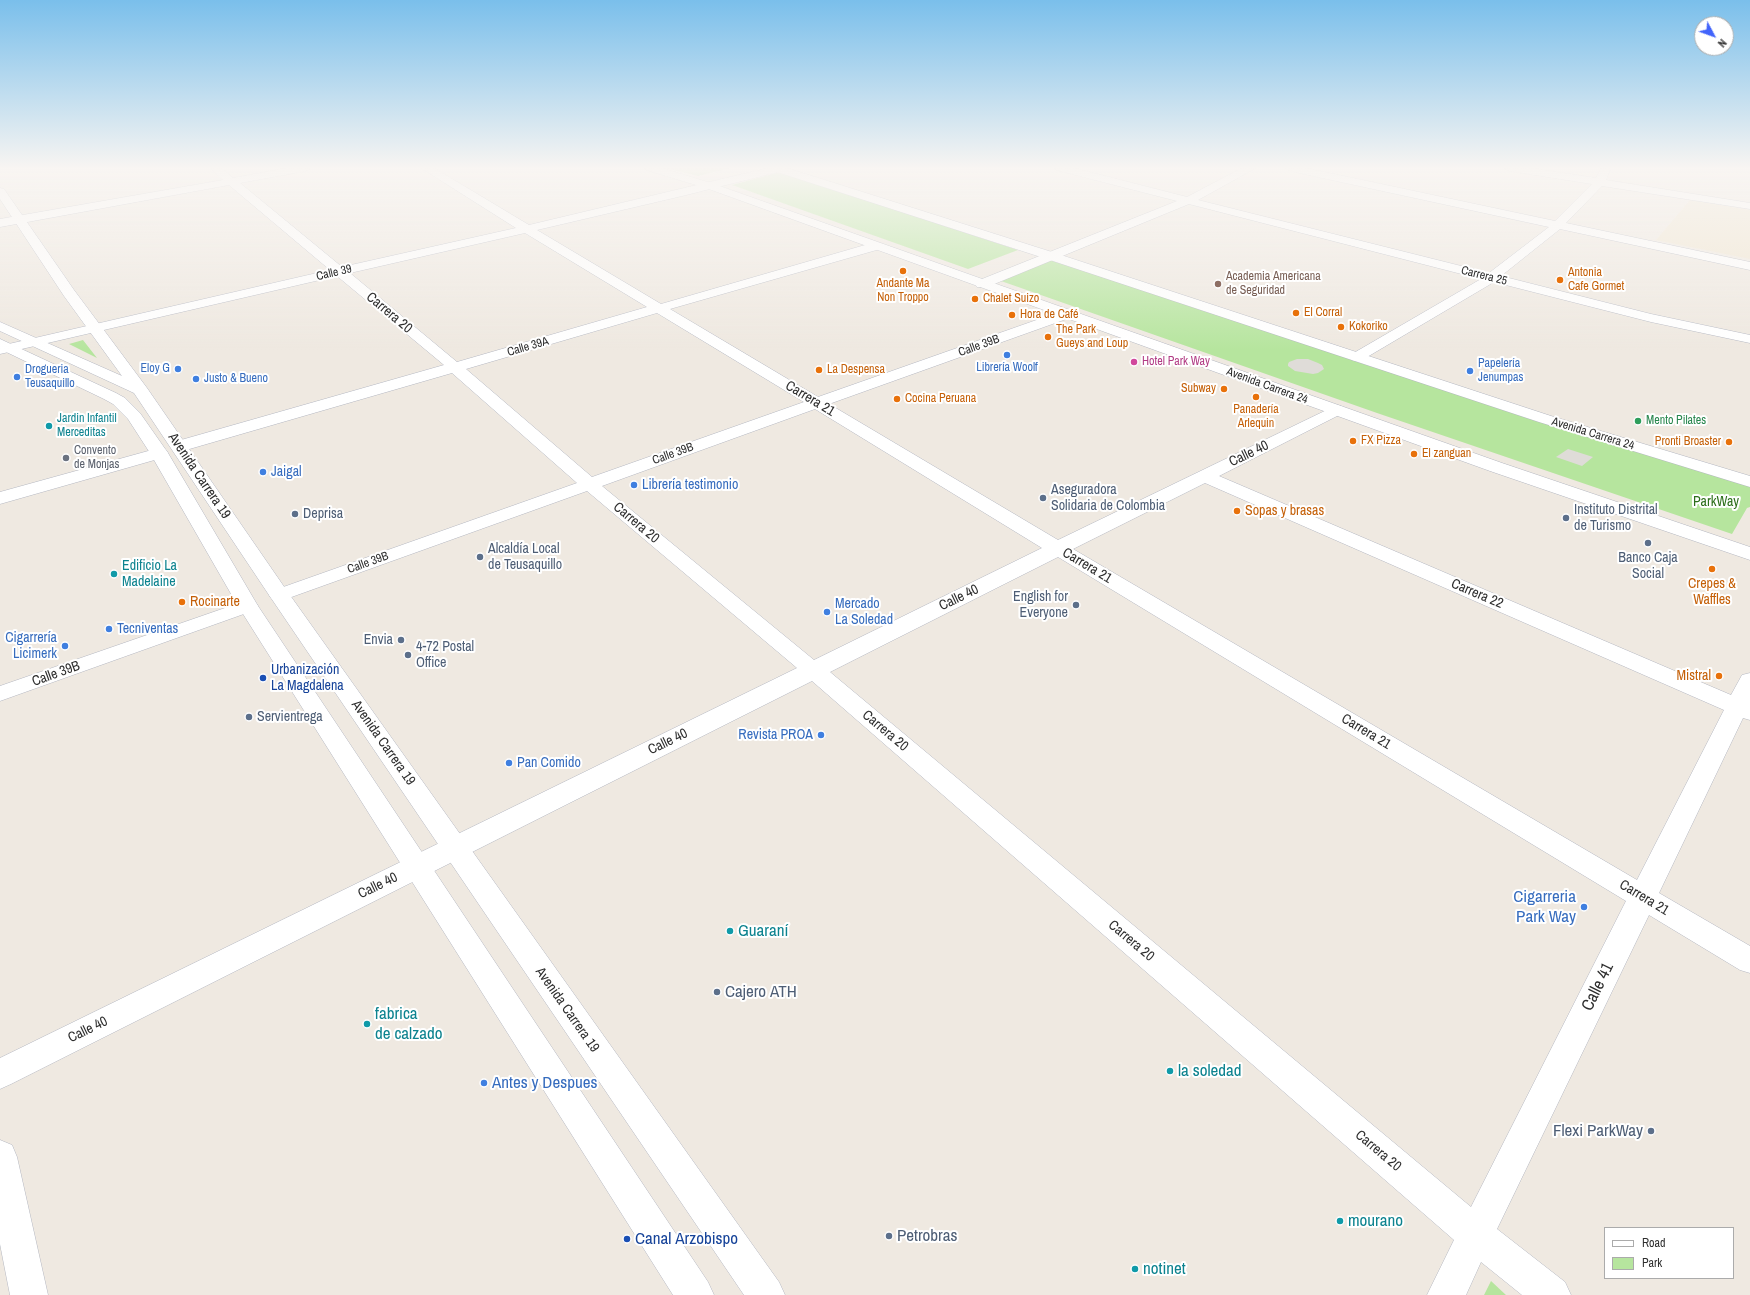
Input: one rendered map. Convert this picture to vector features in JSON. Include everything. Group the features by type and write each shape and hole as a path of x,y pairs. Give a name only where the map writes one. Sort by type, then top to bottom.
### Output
{"street":[{"name":"Avenida Carrera 19","path":"25,228 69,293 141,390 180,446 279,595 766,1295"},
{"name":"Carrera 20","path":"287,228 456,368 589,484 813,670 1476,1235 1552,1295"},
{"name":"Avenida Carrera 24","path":"827,228 1599,504 1750,554"},
{"name":"Avenida Carrera 24","path":"965,228 1545,419 1750,482"},
{"path":"982,284 1120,228"},
{"name":"Carrera 25","path":"1296,228 1652,318 1750,339"},
{"path":"1357,357 1491,278 1554,228"},
{"path":"1569,228 1750,266"},
{"name":"Calle 39","path":"6,349 39,343 96,328 526,229"},
{"name":"Carrera 21","path":"526,229 1058,549 1750,961"},
{"name":"Calle 39A","path":"180,446 456,368 876,246"},
{"name":"Calle 39B","path":"279,595 1067,314"},
{"name":"Carrera 25","path":"1652,318 1750,349"},
{"path":"0,326 141,390"},
{"name":"Avenida Carrera 19","path":"6,349 119,400 134,416 159,453 248,606 695,1295"},
{"name":"Calle 40","path":"0,1074 1337,410"},
{"path":"0,498 159,453"},
{"name":"Carrera 22","path":"1204,476 1744,709"},
{"name":"Calle 39B","path":"0,694 248,606"},
{"name":"Calle 41","path":"1446,1295 1643,897 1744,709 1750,680"},
{"path":"0,1157 29,1295"}],"shaded area":[{"path":"1666,228 1750,228 1750,259 1656,240"},
{"path":"1297,359 1308,359 1322,365 1324,369 1313,374 1295,371 1288,366 1288,364 1289,362"},
{"path":"1568,449 1593,457 1582,466 1556,457"}],"green space":[{"path":"854,228 952,228 1018,250 968,269"},
{"name":"ParkWay","path":"1050,260 1371,365 1750,486 1750,507 1747,508 1732,534 1377,413 1001,281"},
{"path":"83,340 97,358 69,344"},
{"path":"1491,1281 1506,1295 1484,1295"}],"place":[{"name":"Andante Ma Non Troppo","path":"903,271"},
{"name":"Antonia Cafe Gormet","path":"1560,280"},
{"name":"Academia Americana de Seguridad","path":"1218,284"},
{"name":"Chalet Suizo","path":"975,299"},
{"name":"El Corral","path":"1296,313"},
{"name":"Hora de Café","path":"1012,315"},
{"name":"Kokoriko","path":"1341,327"},
{"name":"The Park Gueys and Loup","path":"1048,337"},
{"name":"Librería Woolf","path":"1007,355"},
{"name":"Hotel Park Way","path":"1134,362"},
{"name":"Eloy G","path":"178,369"},
{"name":"La Despensa","path":"819,370"},
{"name":"Papelería Jenumpas","path":"1470,371"},
{"name":"Drogueria Teusaquillo","path":"17,377"},
{"name":"Justo & Bueno","path":"196,379"},
{"name":"Subway","path":"1224,389"},
{"name":"Panadería Arlequin","path":"1256,397"},
{"name":"Cocina Peruana","path":"897,399"},
{"name":"Mento Pilates","path":"1638,421"},
{"name":"Jardin Infantil Merceditas","path":"49,426"},
{"name":"FX Pizza","path":"1353,441"},
{"name":"Pronti Broaster","path":"1729,442"},
{"name":"El zanguan","path":"1414,454"},
{"name":"Convento de Monjas","path":"66,458"},
{"name":"Jaigal","path":"263,472"},
{"name":"Librería testimonio","path":"634,485"},
{"name":"Aseguradora Solidaria de Colombia","path":"1043,498"},
{"name":"Sopas y brasas","path":"1237,511"},
{"name":"Deprisa","path":"295,514"},
{"name":"Instituto Distrital de Turismo","path":"1566,518"},
{"name":"Banco Caja Social","path":"1648,543"},
{"name":"Alcaldía Local de Teusaquillo","path":"480,557"},
{"name":"Crepes & Waffles","path":"1712,569"},
{"name":"Edificio La Madelaine","path":"114,574"},
{"name":"Rocinarte","path":"182,602"},
{"name":"English for Everyone","path":"1076,605"},
{"name":"Mercado La Soledad","path":"827,612"},
{"name":"Tecniventas","path":"109,629"},
{"name":"Envia","path":"401,640"},
{"name":"Cigarrería Licimerk","path":"65,646"},
{"name":"4-72 Postal Office","path":"408,655"},
{"name":"Mistral","path":"1719,676"},
{"name":"Urbanización La Magdalena","path":"263,678"},
{"name":"Servientrega","path":"249,717"},
{"name":"Revista PROA","path":"821,735"},
{"name":"Pan Comido","path":"509,763"},
{"name":"Cigarreria Park Way","path":"1584,907"},
{"name":"Guaraní","path":"730,931"},
{"name":"Cajero ATH","path":"717,992"},
{"name":"fabrica de calzado","path":"367,1024"},
{"name":"la soledad","path":"1170,1071"},
{"name":"Antes y Despues","path":"484,1083"},
{"name":"Flexi ParkWay","path":"1651,1131"},
{"name":"mourano","path":"1340,1221"},
{"name":"Petrobras","path":"889,1236"},
{"name":"Canal Arzobispo","path":"627,1239"},
{"name":"notinet","path":"1135,1269"}]}
